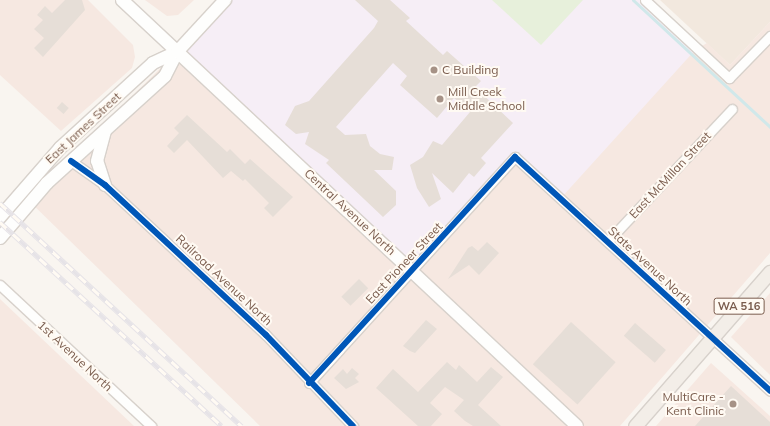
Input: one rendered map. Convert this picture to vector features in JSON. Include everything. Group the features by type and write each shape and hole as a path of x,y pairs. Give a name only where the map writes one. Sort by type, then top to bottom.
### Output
{"main road":[{"name":"Central Avenue North","path":"122,0 577,426"},
{"name":"East James Street","path":"0,238 31,199 165,76 177,52 225,0"},
{"name":"East James Street","path":"0,218 65,143 153,63 177,52"},
{"path":"105,185 97,161 106,129"},
{"name":"WA 516","path":"635,426 711,337 770,272"}],"street":[{"path":"645,0 729,78 770,36"},
{"name":"East McMillan Street","path":"608,241 732,109"},
{"name":"East Pioneer Street","path":"309,383 515,157"},
{"name":"State Avenue North","path":"515,157 770,391"},
{"name":"Railroad Avenue North","path":"71,161 105,185 266,335 309,383 353,426"},
{"name":"1st Avenue North","path":"0,285 151,426"}],"shaded area":[{"path":"0,0 88,0 133,45 135,57 132,68 61,131 0,75"},
{"path":"145,0 194,0 178,15 167,16"},
{"name":"Mill Creek Middle School","path":"225,0 645,0 697,48 561,198 515,157 412,270 177,52"},
{"path":"660,0 770,0 770,22 730,65"},
{"path":"770,22 770,253 620,426 260,426 27,199 177,52 515,157 707,43 730,65"},
{"path":"770,293 770,375 731,337"},
{"path":"0,299 134,426 0,426"},
{"path":"711,363 770,416 770,426 656,426"}],"green space":[{"path":"492,0 583,0 541,45"}],"building":[{"path":"65,0 82,0 85,10 43,57 34,48 44,38 34,29 43,20 37,15 45,6 52,13"},
{"path":"355,0 390,0 410,18 406,21 443,55 447,51 481,81 475,87 513,123 481,158 486,163 474,177 469,173 453,193 432,173 441,199 429,207 417,188 410,165 423,157 433,141 442,145 470,112 454,98 437,118 400,85 407,76 393,63 336,127 345,135 366,134 370,146 380,154 394,157 392,170 374,170 396,191 396,205 383,217 326,163 329,160 305,144 309,132 296,134 285,125 295,106 309,101 374,28 378,21"},
{"path":"62,102 69,108 64,114 57,108"},
{"path":"187,115 227,152 230,149 245,164 250,159 293,197 273,217 264,208 269,203 245,179 243,181 231,171 223,178 187,140 174,153 167,146 179,133 174,128"},
{"path":"487,242 499,253 479,275 469,265 448,279 468,248 472,246 478,251"},
{"path":"359,279 368,288 351,306 341,297"},
{"path":"426,320 437,329 415,353 410,351 403,346"},
{"path":"571,322 616,362 577,405 533,364"},
{"path":"635,323 666,350 655,363 624,336"},
{"path":"447,362 456,370 459,365 477,382 491,367 503,377 478,405 501,426 473,426 465,421 454,411 464,400 445,387 430,403 442,414 431,426 418,426 376,388 393,369 418,392"},
{"path":"352,368 359,374 355,378 359,382 346,389 334,378 343,369 347,374"},
{"name":"MultiCare - Kent Clinic","path":"731,386 770,422 770,426 695,426"}],"waterway":[{"path":"633,0 770,127"}],"railway":[{"path":"0,203 242,426"},
{"path":"0,222 222,426"}],"cycle path":[{"path":"309,383 515,157 770,391"},
{"path":"71,161 105,185 266,335 353,426"}],"place":[{"name":"C Building","path":"434,70"},
{"name":"Mill Creek Middle School","path":"440,99"},
{"name":"MultiCare - Kent Clinic","path":"733,404"}]}
